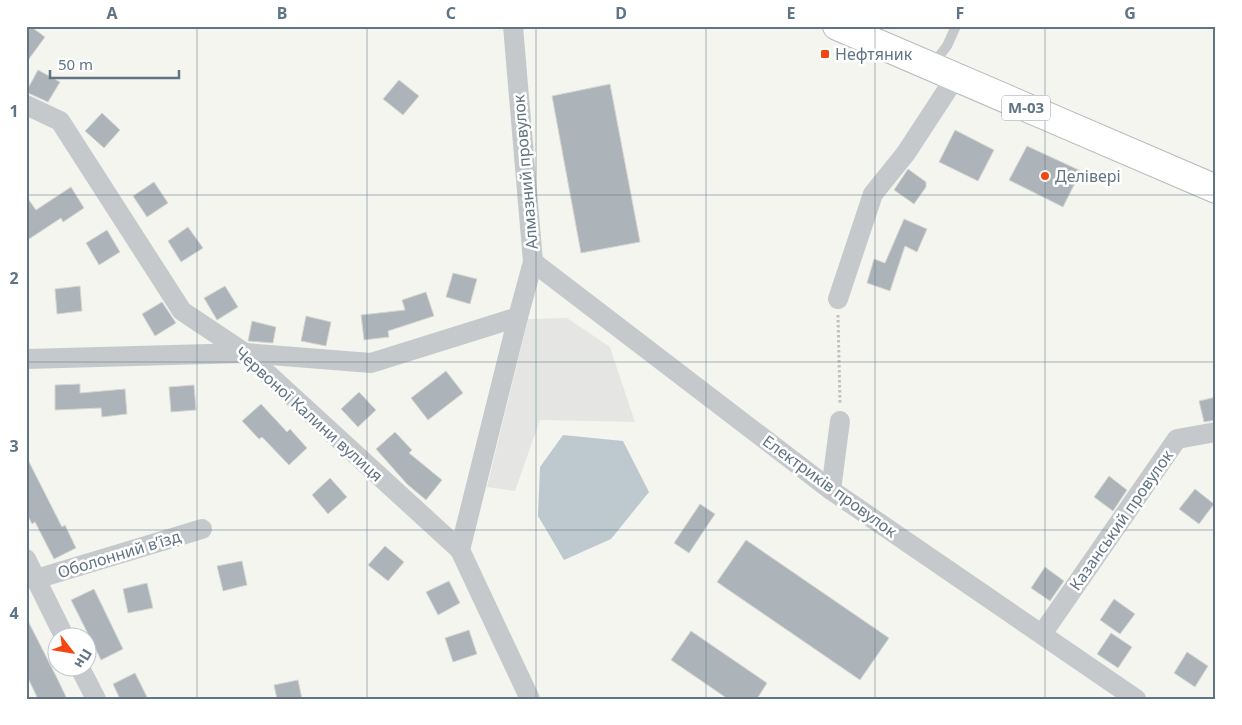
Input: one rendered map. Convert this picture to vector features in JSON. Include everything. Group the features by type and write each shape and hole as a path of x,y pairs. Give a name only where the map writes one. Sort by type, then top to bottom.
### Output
{"highway":[{"name":"М-03","path":"837,26 1216,189"}],"street":[{"name":"Алмазний провулок","path":"460,550 532,262 513,26"},
{"path":"838,299 873,194 906,153 943,72"},
{"name":"Червоної Калини вулиця","path":"26,105 60,121 182,310 245,353 460,550 530,699"},
{"name":"Електриків провулок","path":"532,262 831,490 1136,699"},
{"path":"26,359 245,353 371,363 518,317"},
{"path":"831,490 840,421"},
{"name":"Казанський провулок","path":"1042,634 1177,439 1216,432"},
{"name":"Оболонний в’їзд","path":"36,579 202,529"},
{"path":"26,559 60,628"},
{"path":"85,678 96,699"}],"lane":[{"path":"943,72 948,46 956,26"}],"path":[{"path":"838,299 840,421"}],"shaded area":[{"path":"567,318 610,347 635,422 540,420 515,491 487,487 528,319"},
{"path":"563,435 623,441 649,492 611,539 564,560 538,516 540,467"}],"building":[{"path":"26,26 30,26 45,37 26,63"},
{"path":"38,70 60,82 48,102 26,92"},
{"path":"399,80 419,96 403,115 383,99"},
{"path":"610,84 640,242 581,253 552,96"},
{"path":"102,113 120,130 104,148 85,131"},
{"path":"955,130 994,150 978,181 939,162"},
{"name":"Делівері","path":"1027,146 1081,171 1063,207 1009,180"},
{"path":"908,169 926,182 926,187 914,204 894,190"},
{"path":"154,182 168,203 147,217 133,196"},
{"path":"71,187 84,208 63,222 61,218 26,241 26,196 36,210"},
{"path":"904,219 927,229 917,252 905,246 890,291 867,283 874,259 885,263"},
{"path":"188,227 203,248 181,262 168,241"},
{"path":"107,230 120,252 99,265 86,243"},
{"path":"453,273 477,279 470,304 446,297"},
{"path":"80,286 82,311 57,314 55,289"},
{"path":"225,286 238,307 217,320 204,298"},
{"path":"426,292 434,316 388,331 389,337 364,340 361,315 405,310 402,300"},
{"path":"162,302 176,323 155,336 142,314"},
{"path":"306,316 331,322 326,346 301,341"},
{"path":"252,321 276,327 273,343 248,341"},
{"path":"446,371 463,393 428,420 411,398"},
{"path":"80,384 80,393 125,389 127,414 102,417 101,408 55,410 55,385"},
{"path":"194,385 196,410 171,412 169,387"},
{"path":"359,392 376,410 358,427 341,409"},
{"path":"1216,397 1216,420 1204,422 1199,401"},
{"path":"261,404 287,432 290,429 307,448 289,465 262,437 259,439 242,421"},
{"path":"395,432 412,450 409,453 442,480 426,500 407,484 376,449"},
{"path":"26,456 62,527 65,525 76,548 54,559 35,522 32,524 26,512"},
{"path":"1109,476 1127,490 1113,511 1094,497"},
{"path":"330,478 347,497 328,514 312,495"},
{"path":"1195,489 1214,504 1199,524 1179,509"},
{"path":"700,504 715,514 689,553 674,543"},
{"path":"746,540 889,638 860,680 717,582"},
{"path":"385,546 404,562 388,581 368,565"},
{"path":"242,561 247,585 223,591 217,566"},
{"path":"1045,567 1064,581 1050,601 1031,588"},
{"path":"449,581 460,603 438,615 426,592"},
{"path":"147,583 153,608 128,613 123,589"},
{"path":"94,589 123,649 101,660 98,654 98,628 85,628 71,600"},
{"path":"1114,599 1135,614 1120,634 1100,620"},
{"path":"26,617 48,660 48,678 57,678 67,699 38,699 26,674"},
{"path":"469,630 477,654 453,662 445,638"},
{"path":"691,631 767,683 757,699 728,699 671,660"},
{"path":"1111,633 1132,647 1118,668 1097,654"},
{"path":"1187,652 1208,666 1195,687 1174,673"},
{"path":"135,673 148,699 120,699 113,684"},
{"path":"298,680 302,699 277,699 274,685"}],"place":[{"name":"Нефтяник","path":"825,54"},
{"name":"Делівері","path":"1045,176"}]}
